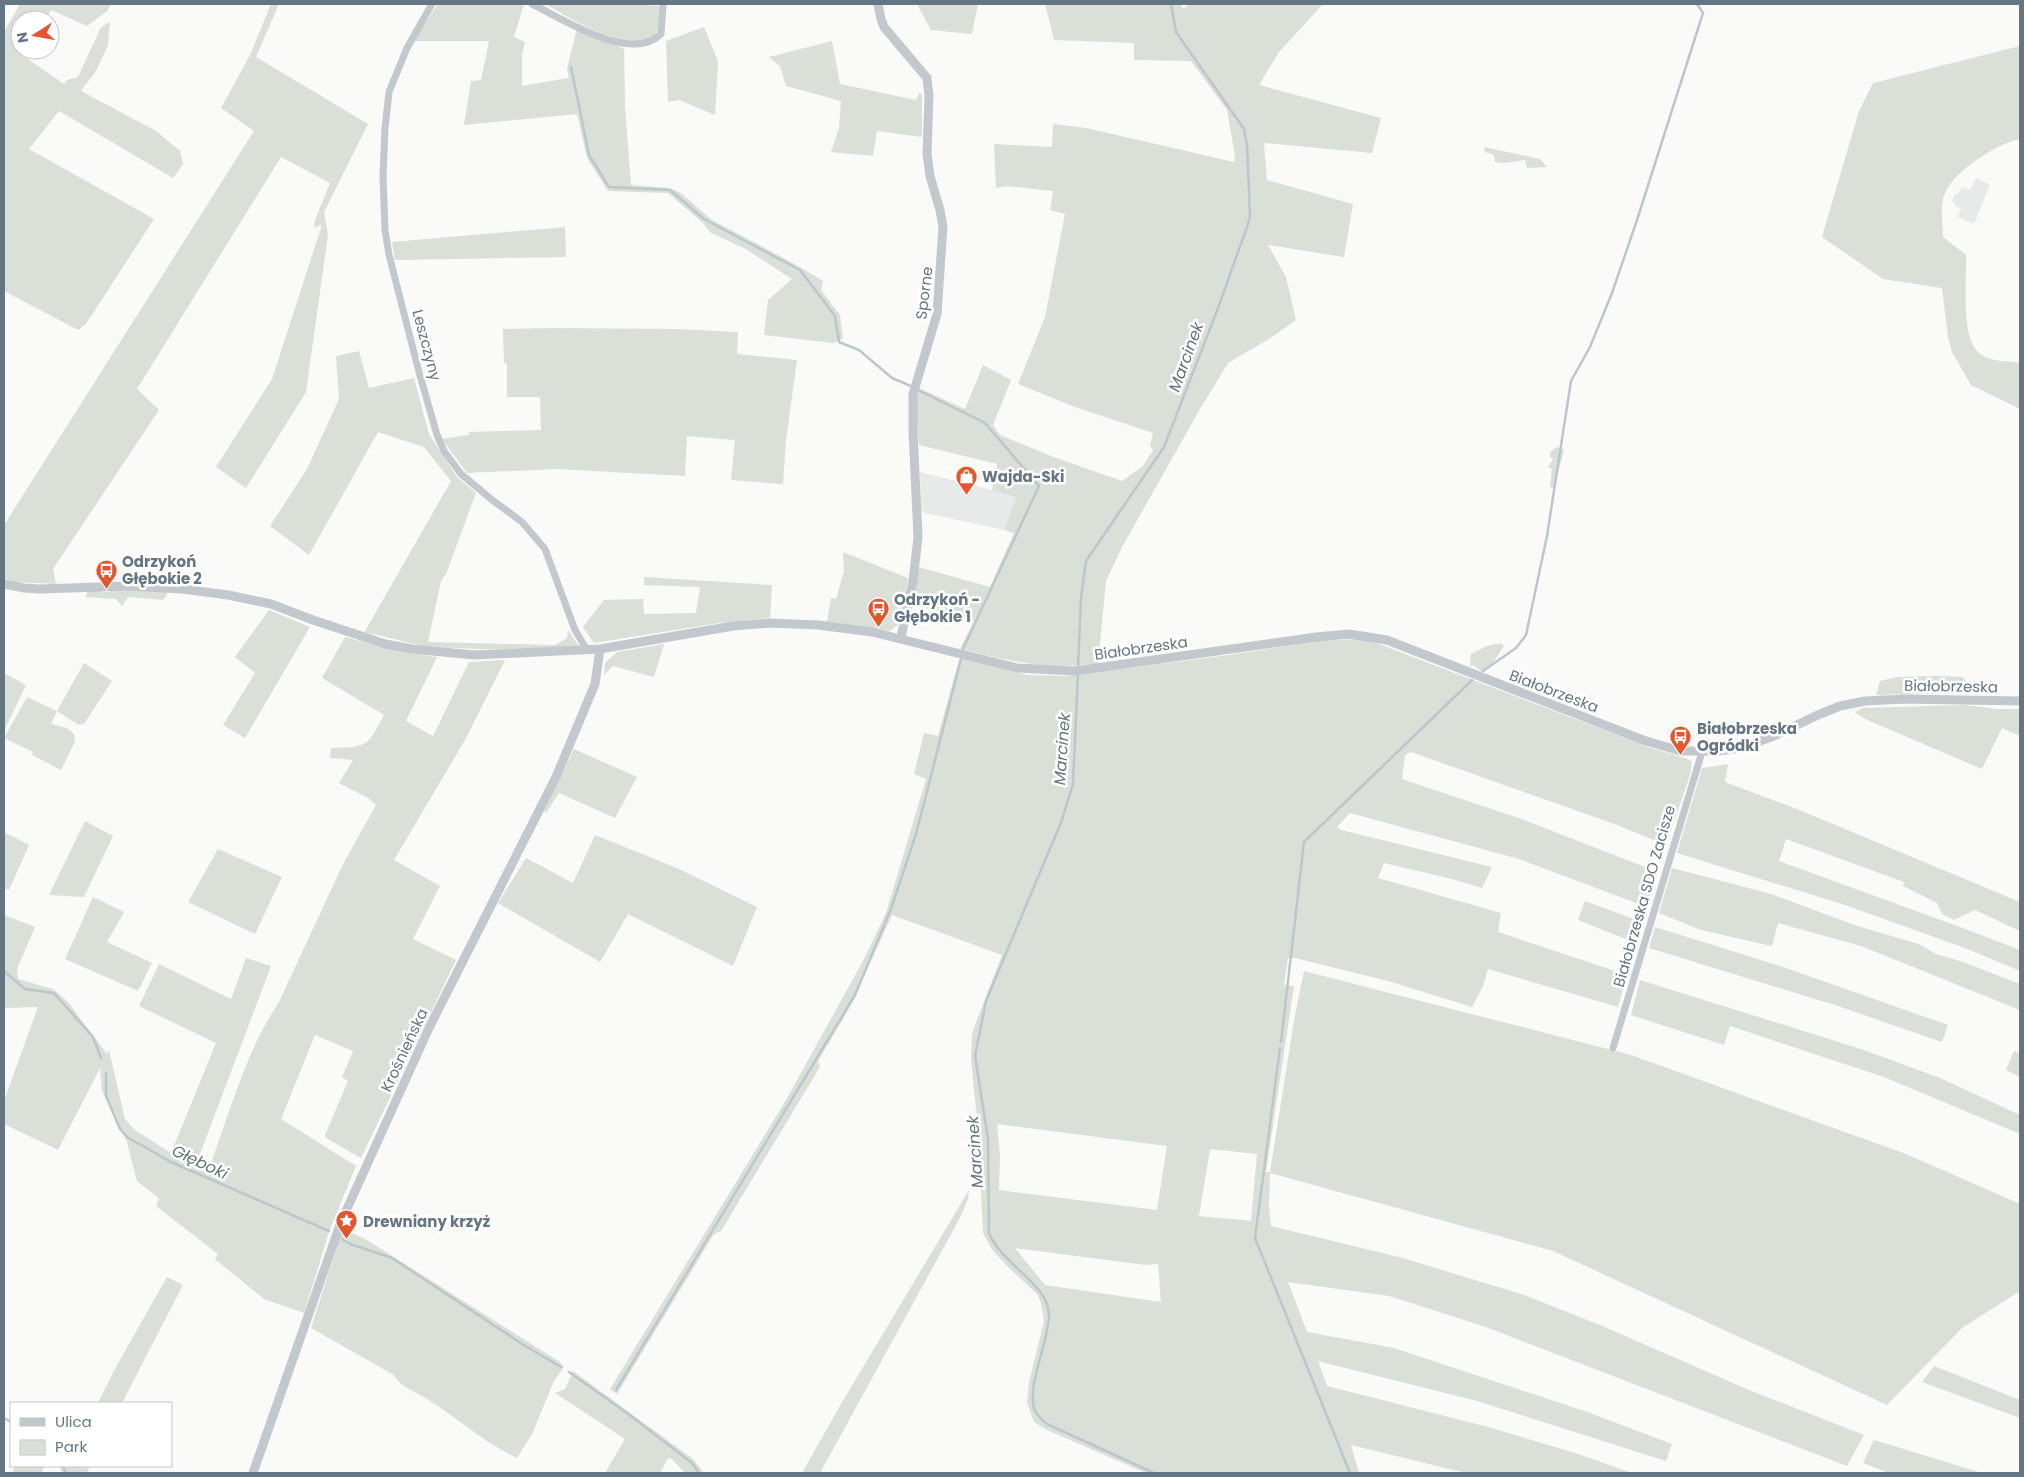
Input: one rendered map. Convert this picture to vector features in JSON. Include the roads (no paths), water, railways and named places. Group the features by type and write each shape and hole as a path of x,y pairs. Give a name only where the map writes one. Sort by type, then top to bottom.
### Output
{"street":[{"name":"Leszczyny","path":"432,4 407,48 389,92 383,176 385,230 390,255 419,372 437,435 444,451 461,474 522,522 545,549 572,622 587,650"},
{"path":"532,4 617,43 638,44 650,43 661,34 663,4"},
{"name":"Sporne","path":"878,4 884,27 922,71 928,82 927,154 942,227 937,314 914,388 913,431 918,537 913,581 901,634"},
{"name":"Białobrzeska","path":"4,584 24,588 129,586 182,589 228,595 271,604 368,639 412,649 474,655 600,649 733,626 771,622 901,634 1017,668 1079,671 1316,637 1349,634 1387,640 1643,740 1680,750 1702,752 1740,748 1774,736 1834,709 1865,701 1905,699 2020,700"},
{"name":"Krośnieńska","path":"253,1473 341,1222 429,1028 556,776 595,684 600,649"},
{"name":"Białobrzeska SDO Zacisze","path":"1614,1048 1702,752"}],"waterway":[{"name":"Marcinek","path":"1078,667 1081,598 1086,561 1164,447 1218,308 1250,217 1247,145 1244,129 1176,32 1171,4"},
{"path":"1483,671 1516,648 1526,635 1547,536 1571,381 1590,347 1612,293 1637,220 1703,13 1697,4"},
{"path":"571,67 589,155 609,187 670,190 704,219 800,270 835,316 839,342 859,350 892,378 913,387"},
{"path":"918,390 985,423 1039,486 963,649"},
{"path":"616,1390 855,995 891,909 916,834 961,659"},
{"name":"Marcinek","path":"1078,673 1073,784 1062,820 986,1001 975,1056 988,1139 989,1233 1003,1254 1033,1283 1047,1304 1048,1326 1033,1392 1033,1404 1036,1413 1047,1424 1154,1473"},
{"path":"1281,1042 1304,842 1472,680"},
{"name":"Głęboki","path":"4,971 25,989 54,993 93,1037 101,1058"},
{"path":"1280,1048 1255,1238 1350,1473"},
{"name":"Głęboki","path":"106,1073 106,1096 120,1129 127,1137 171,1162 329,1231"},
{"name":"Głęboki","path":"342,1239 350,1244 392,1258 522,1344 561,1367"},
{"path":"569,1372 631,1416 692,1463 699,1473"},
{"path":"4,1418 10,1421"},
{"path":"63,1467 66,1473"}],"place":[{"name":"Wajda-Ski","path":"966,495"},
{"name":"Odrzykoń Głębokie 2","path":"106,589"},
{"name":"Odrzykoń - Głębokie 1","path":"878,627"},
{"name":"Białobrzeska Ogródki","path":"1681,756"},
{"name":"Drewniany krzyż","path":"347,1240"}]}
